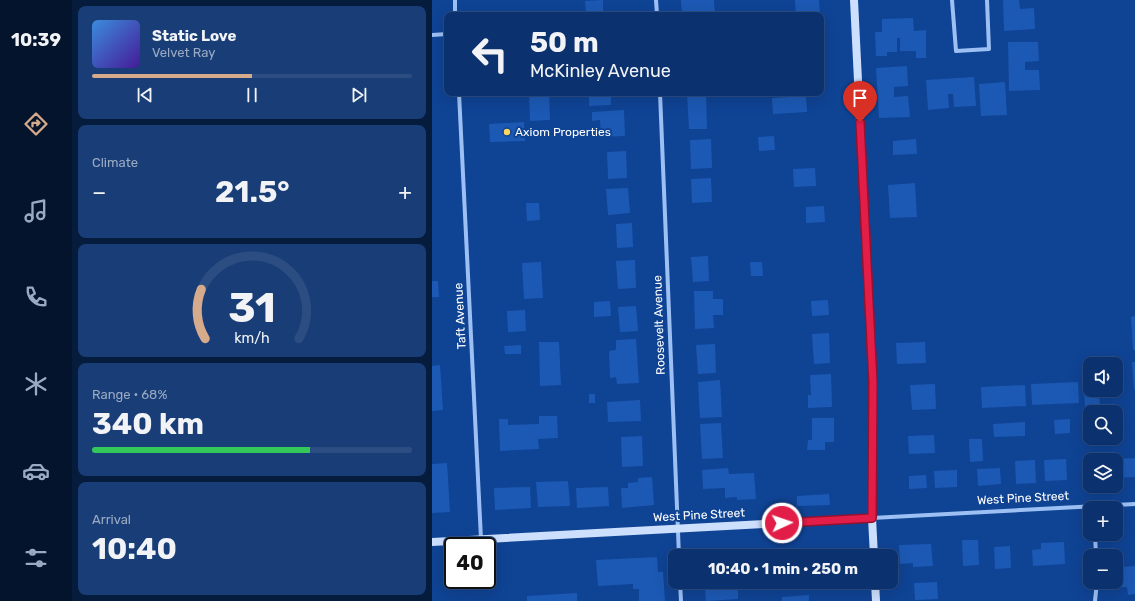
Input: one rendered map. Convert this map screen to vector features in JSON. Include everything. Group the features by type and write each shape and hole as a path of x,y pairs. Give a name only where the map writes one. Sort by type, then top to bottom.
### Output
{"street":[{"path":"455,0 456,12"},
{"path":"656,0 656,12"},
{"path":"854,0 873,383 872,518 874,549"},
{"path":"952,0 956,51 989,49 987,0"},
{"path":"432,35 444,34"},
{"name":"Taft Avenue","path":"459,96 481,537"},
{"name":"Roosevelt Avenue","path":"660,96 679,549"},
{"name":"West Pine Street","path":"1123,505 1135,504"},
{"name":"West Pine Street","path":"496,538 1083,508"},
{"name":"West Pine Street","path":"432,542 444,541"},
{"path":"680,589 681,601"},
{"path":"875,589 876,601"},
{"path":"1095,601 1096,589"}],"building":[{"path":"603,0 603,12 586,12 585,1"},
{"path":"681,0 714,0 715,12 682,12"},
{"path":"795,0 819,0 820,12 796,12"},
{"path":"1003,0 1019,0 1020,9 1034,8 1035,29 1004,31"},
{"path":"500,11 500,12 475,12"},
{"path":"913,18 914,31 926,30 926,58 916,58 916,51 900,51 900,38 897,38 897,52 887,52 887,56 876,56 875,32 882,32 882,19"},
{"path":"1008,42 1038,42 1039,61 1025,62 1025,70 1039,70 1040,90 1009,91"},
{"path":"907,66 908,86 894,87 894,97 908,96 910,117 879,118 876,68"},
{"path":"974,77 976,106 954,107 953,94 948,94 949,108 928,110 926,80"},
{"path":"1005,82 1007,115 981,116 979,84"},
{"name":"Axiom Properties","path":"529,96 549,96 550,120 530,121"},
{"path":"589,96 611,96 611,105 589,106"},
{"path":"687,96 706,96 707,129 689,129"},
{"path":"806,96 807,112 773,114 772,98"},
{"path":"624,110 625,136 601,137 600,120 592,121 592,112"},
{"name":"Axiom Properties","path":"524,122 525,141 490,142 489,124"},
{"path":"774,136 775,150 759,151 758,137"},
{"path":"711,139 712,168 691,169 690,140"},
{"path":"916,139 917,154 893,155 893,141"},
{"path":"626,151 627,178 608,179 607,152"},
{"path":"815,168 816,186 794,187 793,169"},
{"path":"711,178 712,202 692,203 691,179"},
{"path":"915,183 917,217 890,218 888,185"},
{"path":"628,188 630,213 608,215 606,189"},
{"path":"526,203 539,203 540,220 527,221"},
{"path":"824,206 825,222 806,223 806,207"},
{"path":"632,223 633,247 617,248 616,224"},
{"path":"708,256 709,281 693,282 691,257"},
{"path":"635,260 636,288 618,289 616,261"},
{"path":"541,262 543,298 524,299 522,263"},
{"path":"750,262 762,262 763,276 751,276"},
{"path":"432,281 438,281 439,297 432,297"},
{"path":"694,291 713,291 713,299 723,299 723,315 713,315 714,328 695,329"},
{"path":"828,300 829,315 812,316 811,301"},
{"path":"610,301 611,316 594,317 594,302"},
{"path":"636,306 638,331 620,332 618,307"},
{"path":"525,310 526,331 508,332 507,311"},
{"path":"1135,316 1135,350 1133,350 1131,317"},
{"path":"829,333 830,363 814,364 812,334"},
{"path":"636,339 639,383 617,384 616,377 610,378 609,351 616,350 616,340"},
{"path":"539,342 559,342 561,385 540,386"},
{"path":"925,342 926,363 897,364 896,343"},
{"path":"715,344 716,373 698,374 696,345"},
{"path":"521,345 521,354 505,354 504,346"},
{"path":"1132,362 1135,362 1135,390 1134,390"},
{"path":"440,365 443,410 432,411 432,366"},
{"path":"831,374 832,407 808,408 808,395 811,395 810,375"},
{"path":"720,380 722,417 700,418 698,382"},
{"path":"1078,382 1079,403 1032,405 1031,384"},
{"path":"935,384 936,409 912,410 910,385"},
{"path":"1025,385 1026,406 982,408 981,387"},
{"path":"589,394 595,394 595,403 589,403"},
{"path":"1085,397 1099,397 1100,405 1085,405"},
{"path":"640,400 641,421 608,422 607,402"},
{"path":"539,416 557,416 558,438 538,439 539,449 500,451 499,419 508,419 508,425 539,424"},
{"path":"812,418 834,418 834,442 825,442 825,450 807,450 808,440 812,440"},
{"path":"1070,419 1070,433 1055,434 1054,420"},
{"path":"1025,422 1025,436 994,437 993,424"},
{"path":"721,423 723,458 702,459 700,424"},
{"path":"934,435 935,453 909,454 908,436"},
{"path":"642,436 643,466 622,467 621,437"},
{"path":"969,439 982,439 983,461 970,462"},
{"path":"1135,458 1135,477 1123,478 1123,459"},
{"path":"1066,459 1067,480 1045,481 1044,460"},
{"path":"1035,460 1036,483 1016,484 1015,461"},
{"path":"447,463 450,512 432,513 432,464"},
{"path":"728,468 729,474 754,473 756,499 737,500 737,497 725,498 725,488 703,489 702,470"},
{"path":"1000,468 1001,484 978,486 977,469"},
{"path":"957,470 957,487 935,488 934,471"},
{"path":"926,475 927,488 909,489 909,476"},
{"path":"652,477 654,505 622,508 621,488 628,488 628,483 638,482 638,478"},
{"path":"568,481 570,506 538,507 536,482"},
{"path":"530,487 531,508 495,510 494,488"},
{"path":"608,487 609,506 577,508 576,488"},
{"path":"829,494 830,505 797,506 797,496"},
{"path":"962,540 978,540 979,565 963,566"},
{"path":"1064,542 1065,564 1033,566 1032,550 1041,549 1041,543"},
{"path":"931,544 933,566 913,567 913,563 900,564 899,545"},
{"path":"1010,546 1011,568 995,569 994,547"},
{"path":"657,557 658,572 663,572 665,601 639,601 639,589 633,589 633,584 598,586 596,560"},
{"path":"1135,566 1135,594 1128,595 1127,587 1123,587 1123,567"},
{"path":"937,582 938,599 915,600 914,583"},
{"path":"705,589 738,589 738,599 706,601"},
{"path":"577,593 577,601 527,601 527,596"},
{"path":"809,595 809,601 782,601 782,597"}],"place":[{"name":"Axiom Properties","path":"507,132"}],"route":[{"path":"782,523 872,518 873,383 860,122"}]}
